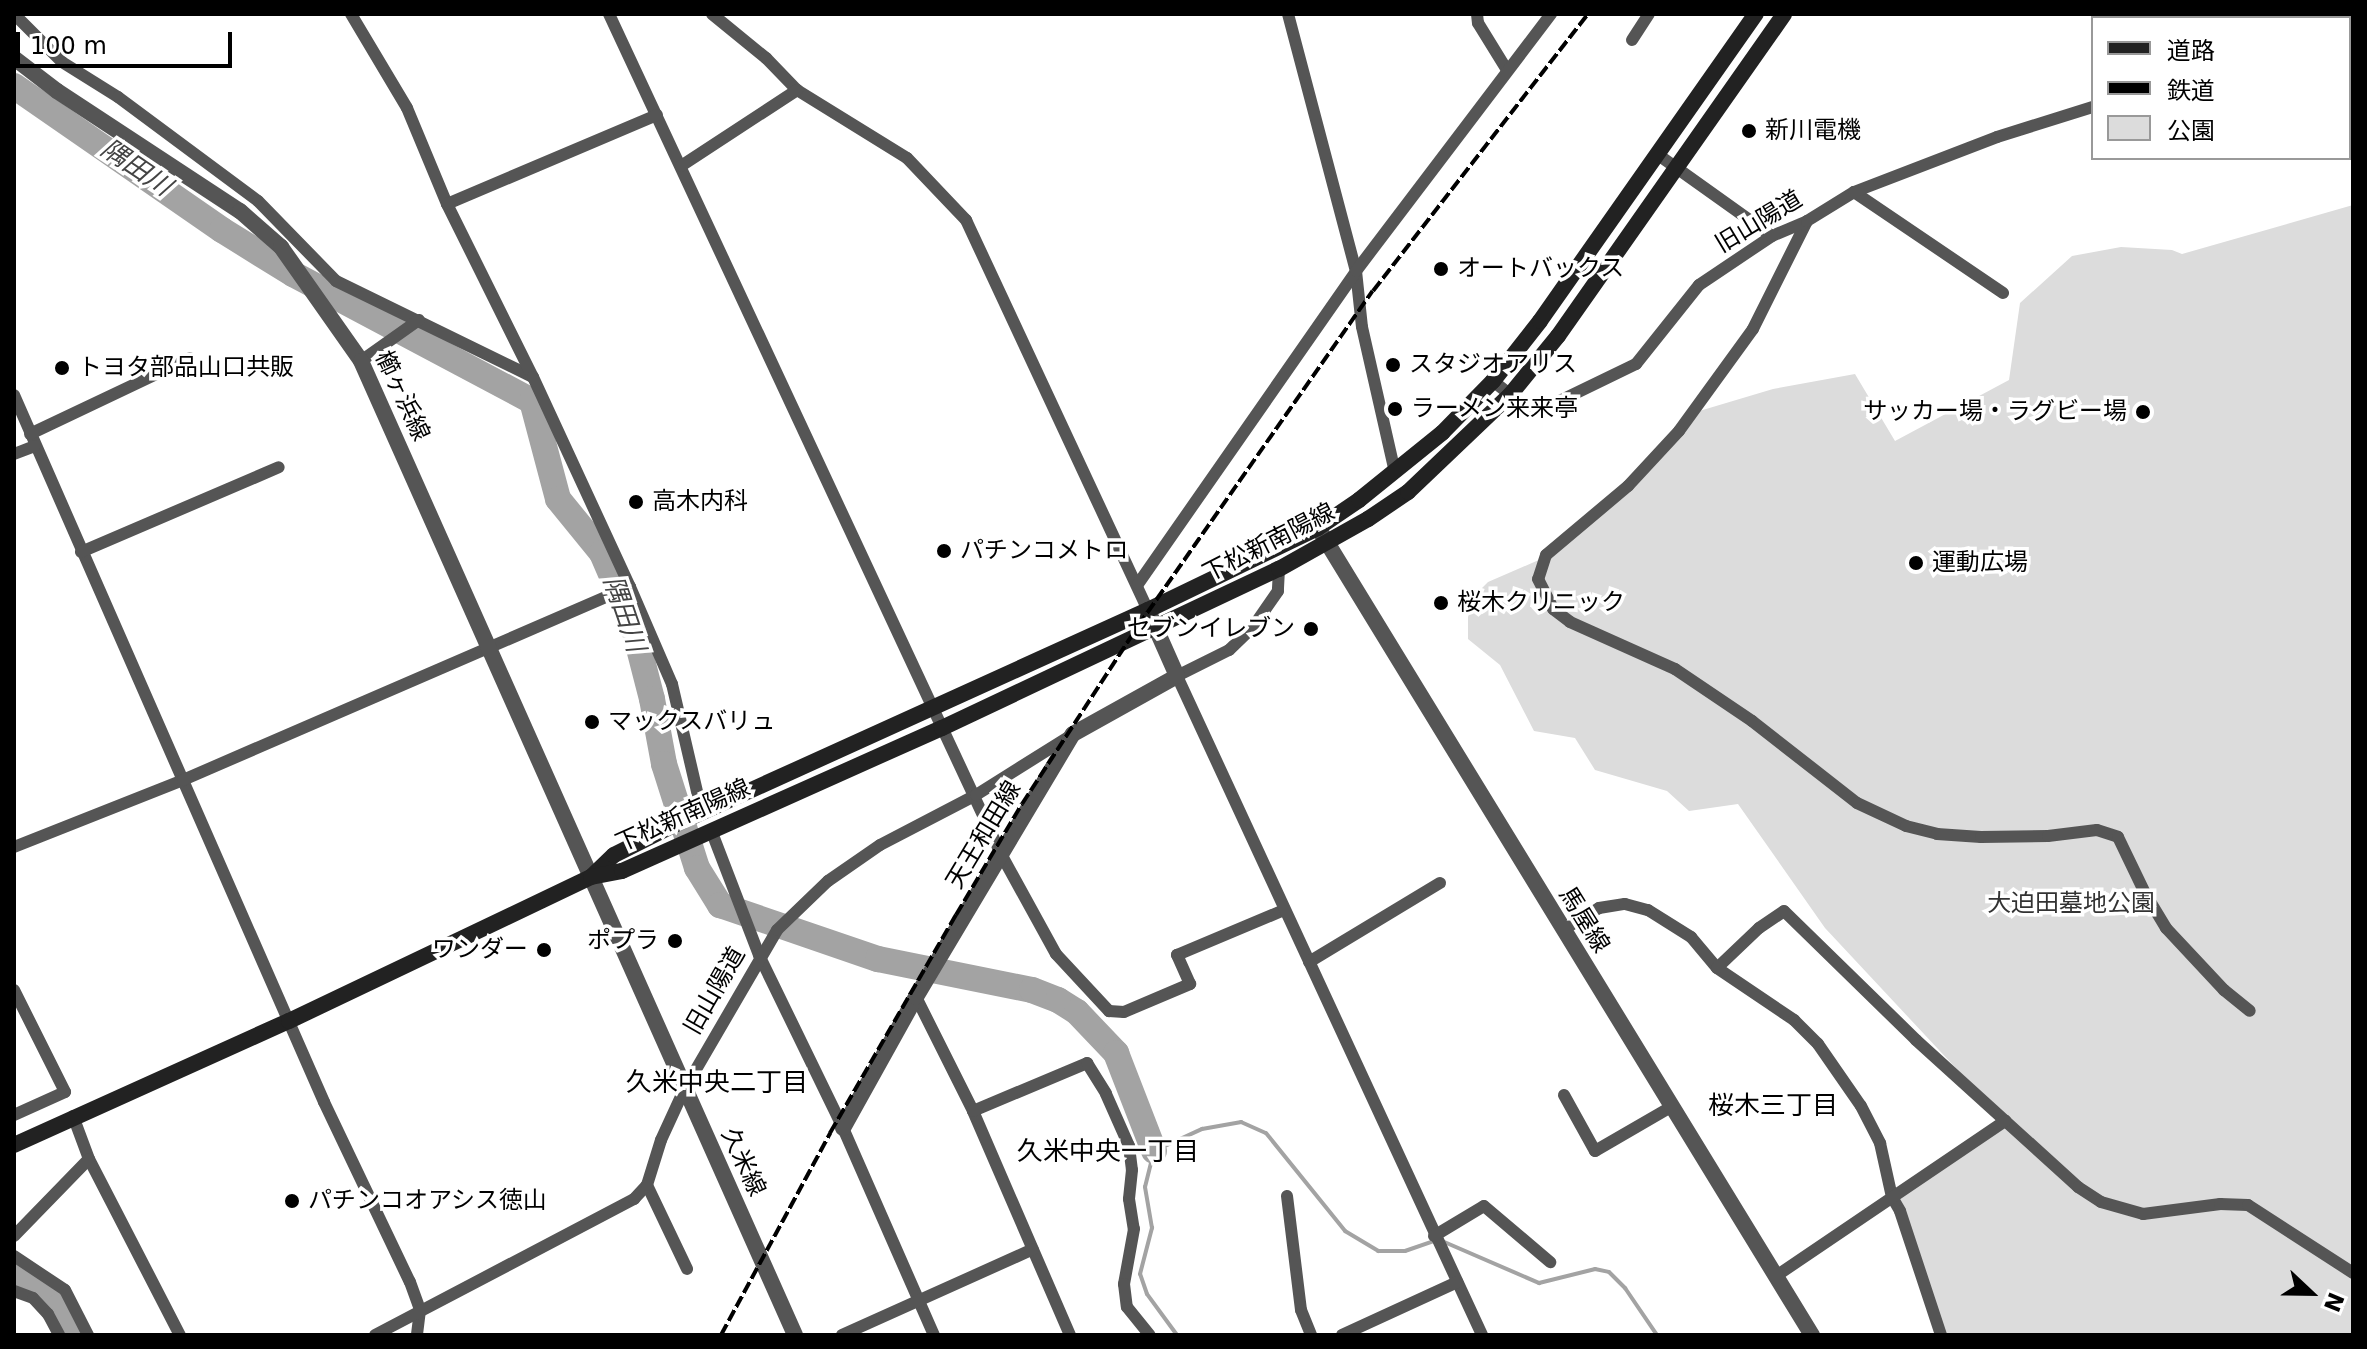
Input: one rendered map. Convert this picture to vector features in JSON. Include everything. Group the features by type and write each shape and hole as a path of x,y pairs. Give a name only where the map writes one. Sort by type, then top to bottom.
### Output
{"main road":[{"name":"下松新南陽線","path":"591,877 614,855 672,826 1148,610 1318,528 1395,472 1442,433 1493,381 1540,321 1756,14"},
{"name":"下松新南陽線","path":"14,1145 289,1021 591,877 622,871 942,728 1327,544 1408,492 1510,395 1558,336 1784,14"}],"street":[{"path":"14,14 62,62 118,97 258,201 336,281 533,377"},
{"path":"368,14 353,17 407,108 447,204 533,377 672,684 699,814"},
{"path":"609,14 1001,854 1056,954 1109,1011 1139,1007 1190,984 1177,955 1284,910"},
{"path":"712,14 766,58 797,90 907,158 966,220 1138,584 1154,626 1284,910 1482,1335"},
{"path":"1288,14 1356,271 1362,327 1395,472"},
{"path":"1477,14 1478,23 1507,70"},
{"path":"1138,584 1356,271 1551,14"},
{"path":"1632,40 1649,14"},
{"name":"櫛ヶ浜線","path":"14,58 57,91 240,211 281,247 322,303 361,361 591,877"},
{"path":"681,166 797,90"},
{"name":"旧山陽道","path":"1493,381 1527,408 1539,411 1636,364 1699,285 1772,236 1807,221 1854,192 1997,137 2091,108"},
{"path":"447,204 657,115"},
{"path":"1657,154 1772,236"},
{"path":"1854,192 2003,293"},
{"path":"1807,221 1753,329 1679,431 1628,486 1546,555 1538,579 1553,609 1570,622 1675,669 1752,721 1857,803 1906,826 1937,834 1981,837 2048,836 2097,830 2118,837 2166,928 2224,990 2250,1011"},
{"path":"361,361 419,320"},
{"path":"14,454 33,440 190,358"},
{"path":"14,395 289,1021 420,1310 417,1335"},
{"path":"81,552 279,467"},
{"name":"馬屋線","path":"1318,528 1812,1335"},
{"path":"1177,676 1229,650 1253,627 1278,591 1279,569"},
{"path":"14,847 183,780 630,587"},
{"name":"天王和田線","path":"843,1128 916,997 1073,734 1177,676"},
{"name":"旧山陽道","path":"647,1185 661,1140 684,1090 759,955 777,930 828,881 880,845 976,795 1073,734"},
{"path":"708,832 759,955 843,1128 934,1335"},
{"name":"久米線","path":"591,877 795,1335"},
{"path":"1309,962 1440,883"},
{"path":"1563,930 1599,908 1625,904 1648,910 1691,937 1717,968 1794,1020 1826,1055 1861,1106 1880,1143 1892,1197 1900,1211 1941,1335"},
{"path":"1717,968 1759,928 1784,911 2078,1187 2113,1209 2156,1214 2220,1204 2248,1205 2353,1273"},
{"path":"14,990 65,1092 14,1115"},
{"path":"916,997 973,1111 1070,1335"},
{"path":"973,1111 1087,1063 1106,1094 1129,1146 1132,1170 1129,1199 1134,1229 1124,1284 1127,1307 1150,1335"},
{"path":"1564,1095 1595,1151 1671,1107"},
{"path":"73,1116 89,1159 180,1335"},
{"path":"1776,1276 2005,1121"},
{"path":"14,1236 89,1159"},
{"path":"375,1335 607,1217 634,1199 647,1185 687,1269"},
{"path":"1287,1196 1301,1310 1311,1335"},
{"path":"1434,1236 1484,1206 1550,1262"},
{"path":"842,1335 918,1298 1033,1249"},
{"path":"14,1256 65,1290 88,1335"},
{"path":"1342,1335 1457,1282"},
{"path":"14,1291 33,1298 48,1314 59,1335"}],"green space":[{"name":"大迫田墓地公園","path":"2353,205 2353,1335 1945,1335 1895,1199 2009,1125 1825,928 1738,804 1689,811 1667,791 1595,770 1575,738 1534,731 1500,665 1468,639 1468,617 1474,596 1488,582 1541,559 1592,518 1696,412 1773,389 1855,374 1895,441 2009,380 2020,303 2072,256 2121,247 2172,250 2182,254"}],"waterway":[{"name":"隅田川","path":"14,86 222,230 293,274 532,401 558,499 602,553 633,625 652,699 664,764 697,868 720,905 878,959 1032,990 1058,1000 1077,1012 1116,1053 1154,1151"},
{"path":"1177,1335 1147,1294 1140,1274 1152,1228 1145,1187 1154,1151 1202,1129 1241,1122 1266,1133 1345,1231 1378,1251 1405,1251 1434,1241"},
{"path":"1442,1241 1539,1283 1595,1269 1609,1272 1625,1288 1657,1335"},
{"path":"14,1274 60,1306 73,1335"}],"railway":[{"path":"721,1335 830,1133 956,915 1022,804 1138,626 1373,291 1588,14"}],"place":[{"name":"新川電機","path":"1749,131"},
{"name":"オートバックス","path":"1441,269"},
{"name":"スタジオアリス","path":"1393,365"},
{"name":"トヨタ部品山口共販","path":"62,368"},
{"name":"ラーメン来来亭","path":"1395,409"},
{"name":"サッカー場・ラグビー場","path":"2143,412"},
{"name":"高木内科","path":"636,502"},
{"name":"パチンコメトロ","path":"944,551"},
{"name":"運動広場","path":"1916,563"},
{"name":"桜木クリニック","path":"1441,603"},
{"name":"セブンイレブン","path":"1311,629"},
{"name":"マックスバリュ","path":"592,722"},
{"name":"ポプラ","path":"675,941"},
{"name":"ワンダー","path":"544,950"},
{"name":"パチンコオアシス徳山","path":"292,1201"}],"district":[{"name":"久米中央二丁目","path":"717,1083"},
{"name":"桜木三丁目","path":"1773,1106"},
{"name":"久米中央一丁目","path":"1108,1152"}]}
